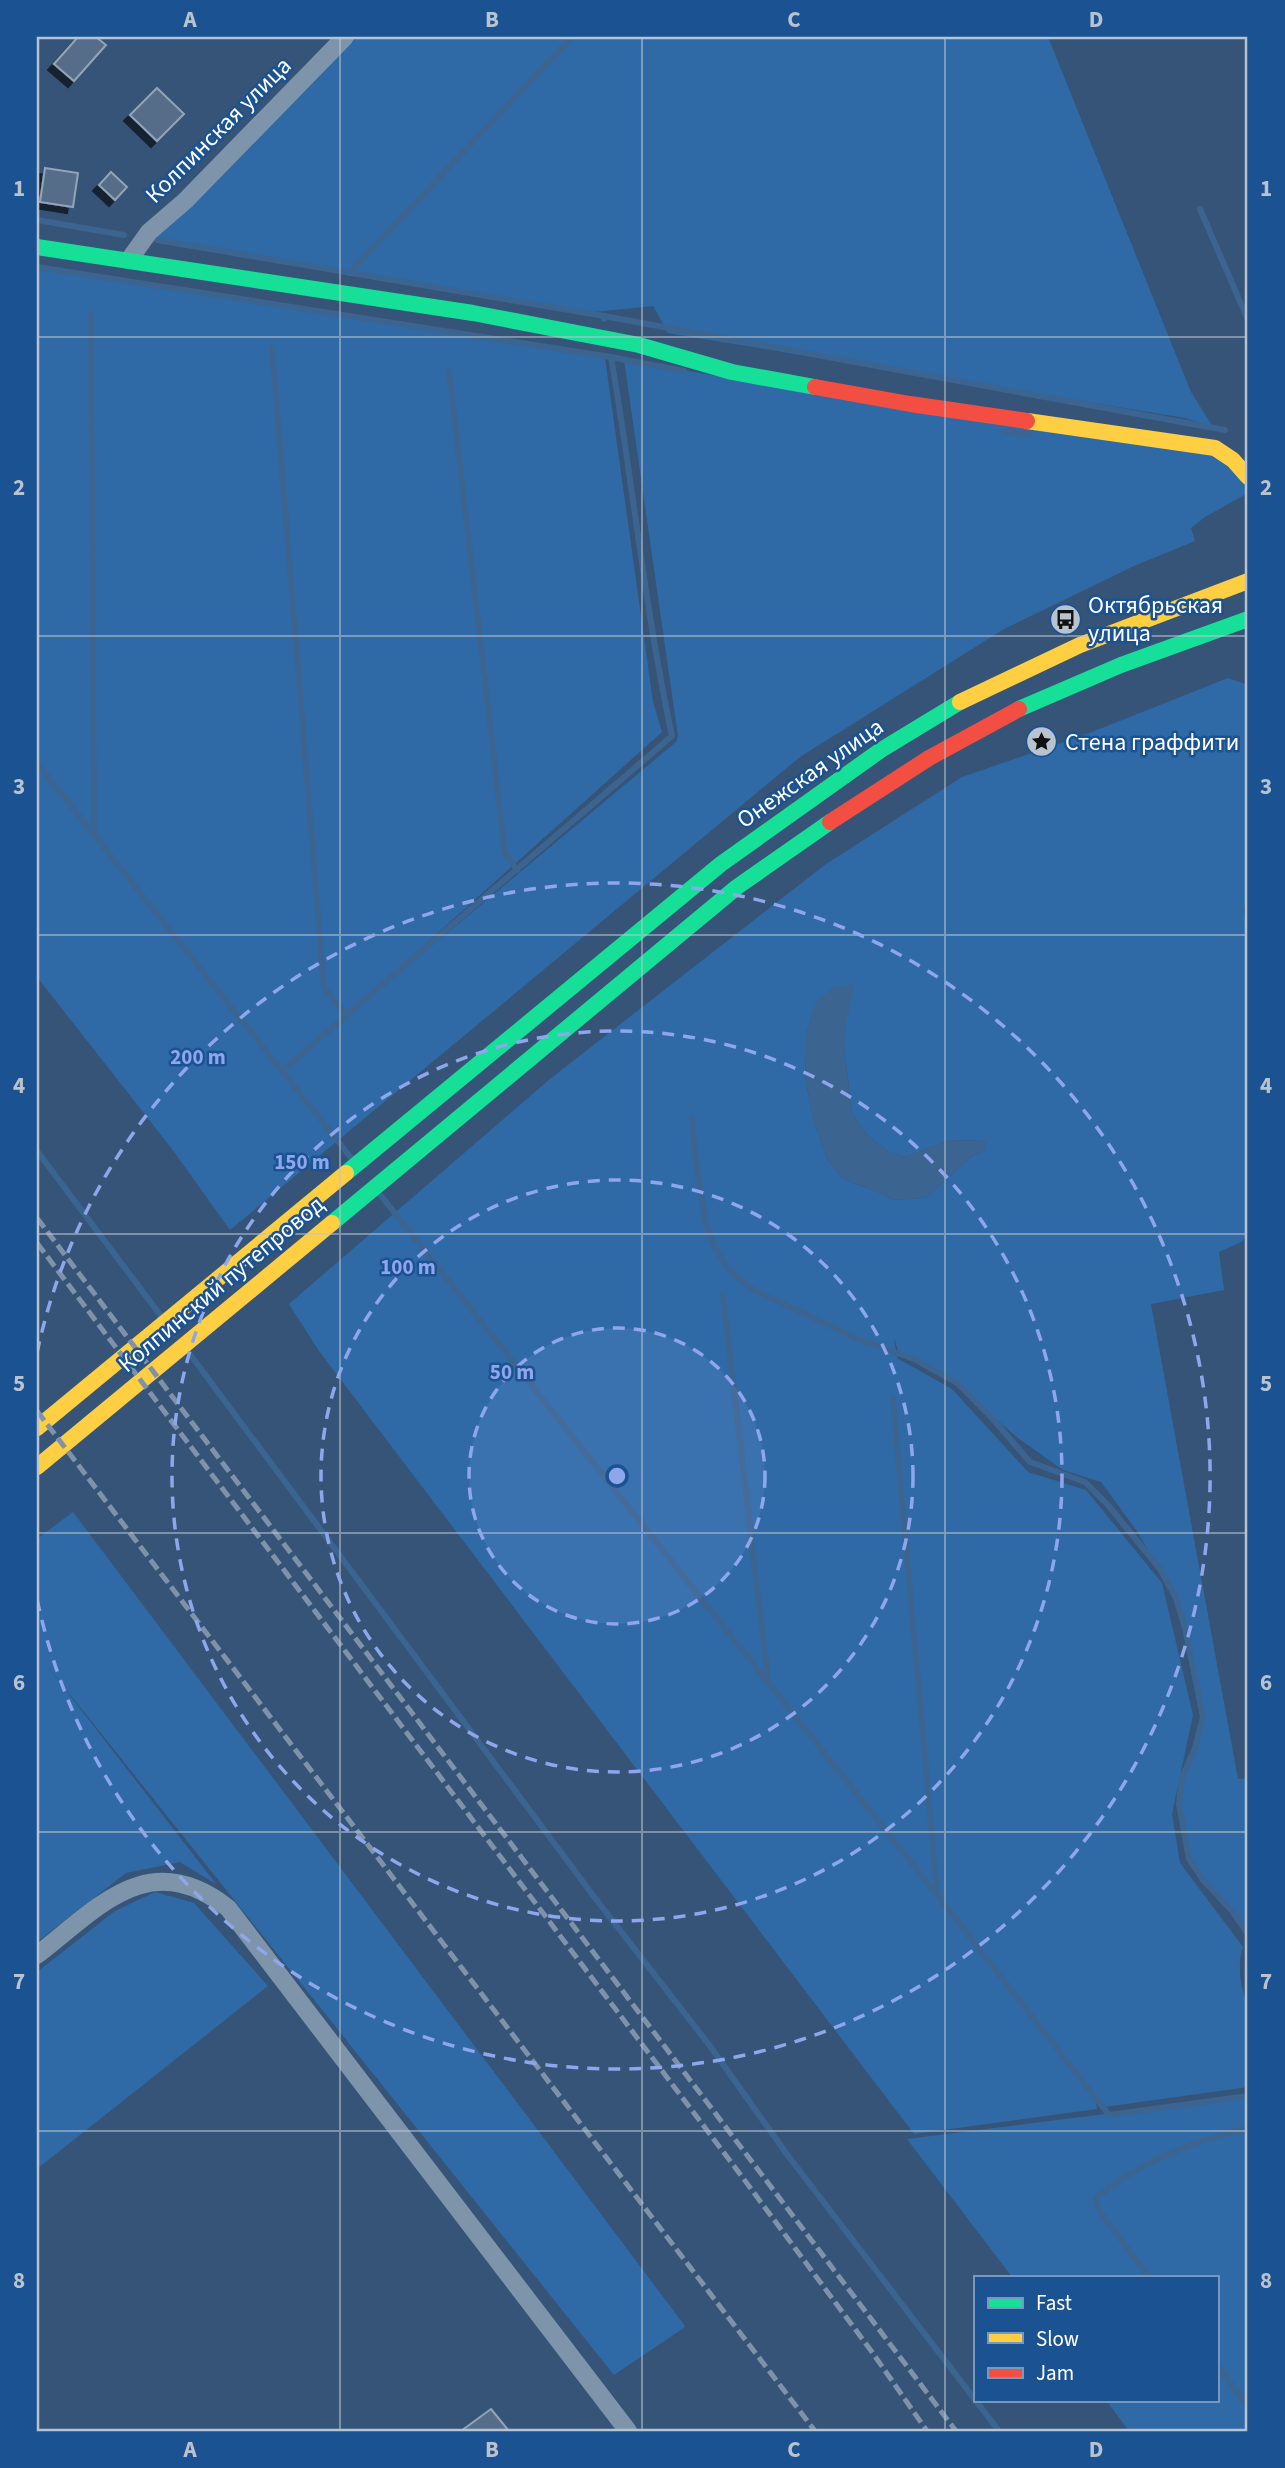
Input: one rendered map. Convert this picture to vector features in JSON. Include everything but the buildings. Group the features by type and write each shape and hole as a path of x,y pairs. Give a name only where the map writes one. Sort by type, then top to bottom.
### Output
{"main road":[{"path":"37,247 473,313 639,345 732,372 910,404 1215,448 1233,460 1248,477"},
{"name":"Онежская улица","path":"449,1087 721,864 898,739 981,691 1087,640 1248,581"},
{"name":"Колпинский путепровод","path":"37,1467 737,887 876,791 997,720 1136,658 1248,619"},
{"name":"Колпинский путепровод","path":"37,1428 449,1087"}],"street":[{"name":"Колпинская улица","path":"129,260 149,232 185,201 345,37"},
{"path":"37,1955 115,1894 149,1882 186,1884 209,1893 228,1908 628,2431"}],"shaded area":[{"path":"351,37 1048,37 1191,392 1213,427 1185,418 668,333 653,306 594,312 155,237"},
{"path":"37,267 605,358 653,702 662,732 306,1051 676,742 678,736 624,360 916,410 1221,455 1248,485 1248,493 1191,528 1195,541 1134,566 1004,629 800,757 230,1230 172,1149 37,977"},
{"path":"1228,678 1248,685 1248,891 1244,910 1248,937 1248,1231 1243,1241 1219,1252 1224,1290 1151,1304 1238,1779 1248,1778 1248,1934 1189,1859 1179,1804 1182,1778 1195,1748 1203,1717 1185,1628 1176,1598 1137,1531 1101,1482 1063,1470 1018,1438 949,1379 899,1353 894,1338 897,1358 952,1389 1028,1472 1086,1490 1162,1583 1193,1715 1172,1814 1180,1863 1243,1947 1240,1976 1248,2004 1248,2087 1104,2107 1095,2098 1097,2109 914,2134 319,1351 289,1304 550,1079 826,864 962,777 1087,734","holes":["812,1015 846,1024 844,1046 852,1113 868,1136 889,1152 905,1157 950,1140 985,1141 986,1149 971,1157 926,1198 893,1200 843,1179 828,1161 814,1122 805,1078 807,1031"]},
{"path":"855,984 844,1046 852,1113 868,1136 889,1152 905,1157 950,1140 986,1141 986,1149 971,1157 926,1198 893,1200 843,1179 828,1161 814,1122 805,1078 807,1031 816,1002 835,986"},
{"path":"73,1512 685,2327 614,2375 44,1662 216,1884 180,1862 126,1873 37,1942 37,1539"},
{"path":"155,1892 194,1903 268,1986 37,2169 37,1972 115,1911"},
{"path":"1248,2096 1248,2431 1129,2431 1107,2402 1218,2402 1218,2276 1011,2276 907,2139"}],"waterway":[{"path":"349,273 572,37"},
{"path":"1200,209 1248,320"},
{"path":"37,220 124,235"},
{"path":"157,240 604,316 604,319"},
{"path":"37,267 611,357 684,371"},
{"path":"91,315 94,835"},
{"path":"604,316 1225,430"},
{"path":"272,348 324,988 347,1015"},
{"path":"282,1071 672,736 654,642 611,357"},
{"path":"449,371 505,853 517,870"},
{"path":"1005,431 1029,435"},
{"path":"37,763 352,1159"},
{"path":"692,1119 706,1224 715,1248 729,1270 752,1289 860,1340 914,1359 957,1383 1030,1462 1085,1482 1108,1505 1160,1569 1176,1598 1185,1628 1203,1717 1195,1748 1182,1778 1179,1804 1189,1859 1248,1934"},
{"path":"37,1151 161,1316"},
{"path":"378,1192 1109,2115 1248,2096"},
{"path":"723,1296 768,1680"},
{"path":"189,1353 595,1898 710,2046 786,2153 974,2398"},
{"path":"893,1399 937,1893"},
{"path":"1148,2276 1098,2209 1096,2198 1112,2185 1168,2154 1248,2128"},
{"path":"1218,2366 1248,2406"},
{"path":"977,2402 999,2431"}],"railway":[{"path":"37,1218 956,2431"},
{"path":"37,1243 743,2178 927,2431"},
{"path":"37,1411 815,2431"}],"traffic: fast":[{"path":"37,247 473,313 639,345 732,372 815,387"},
{"path":"1019,709 1121,665 1248,619"},
{"path":"346,1173 721,864 881,750 960,702"},
{"path":"332,1223 737,887 830,822"}],"traffic: slow":[{"path":"1027,421 1215,448 1233,460 1248,477"},
{"path":"960,702 1080,645 1248,581"},
{"path":"37,1428 346,1173"},
{"path":"37,1467 332,1223"}],"traffic: jam":[{"path":"815,387 1027,421"},
{"path":"830,822 929,758 1019,709"}],"place":[{"name":"Октябрьская улица","path":"1065,619"},
{"name":"Стена граффити","path":"1042,742"}]}
